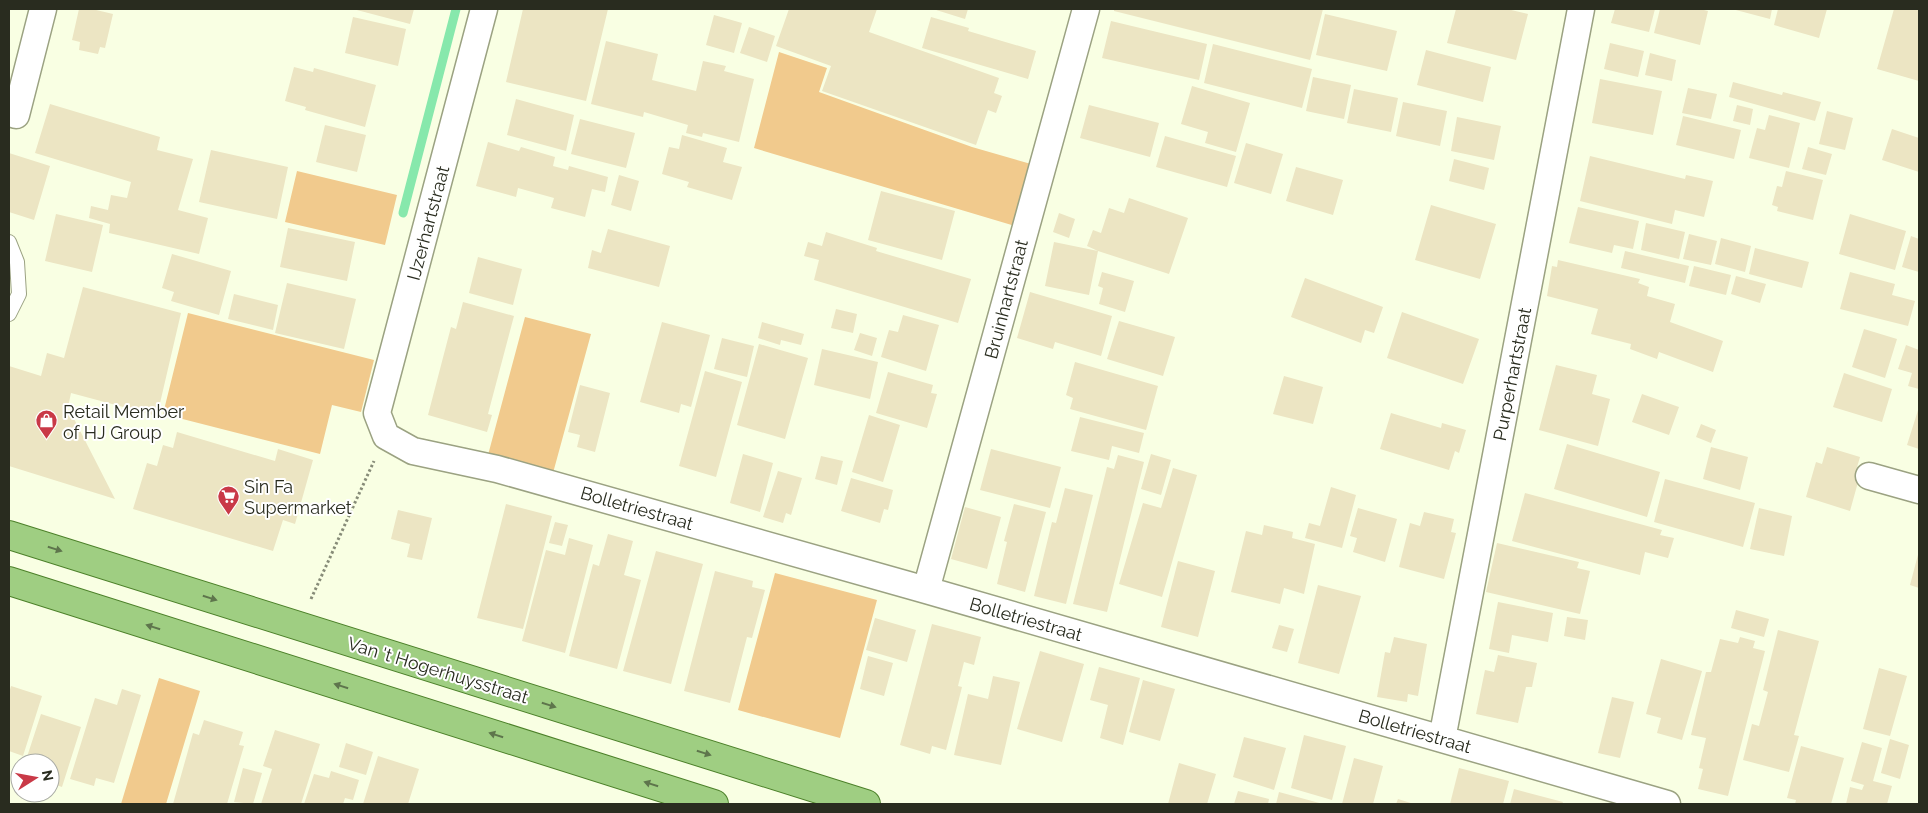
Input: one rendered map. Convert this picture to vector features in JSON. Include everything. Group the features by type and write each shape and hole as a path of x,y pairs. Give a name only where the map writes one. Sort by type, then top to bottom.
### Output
{"main road":[{"name":"Van 't Hogerhuysstraat","path":"9,535 866,804"},
{"path":"9,581 714,804"}],"street":[{"path":"16,115 43,9"},
{"name":"IJzerhartstraat","path":"386,436 377,413 484,9"},
{"name":"Bruinhartstraat","path":"926,590 1086,9"},
{"name":"Purperhartstraat","path":"1442,739 1581,9"},
{"name":"Bolletriestraat","path":"386,436 413,451 497,468 1667,804"},
{"path":"1869,476 1919,490"}],"lane":[{"path":"9,242 17,262 19,294 9,314"}],"path":[{"path":"298,626 386,436"}],"shaded area":[{"path":"779,52 827,68 819,92 972,147 1031,164 1015,226 754,148"},
{"path":"297,171 397,195 385,245 285,222"},
{"path":"188,313 374,360 361,412 332,405 320,454 163,414"},
{"path":"525,317 591,334 553,473 488,455"},
{"path":"775,573 877,600 840,738 738,710"},
{"path":"159,678 200,691 166,804 121,804"}],"building":[{"path":"79,9 92,9 113,14 105,48 100,47 98,54 79,50 80,42 72,40"},
{"path":"353,9 414,9 410,24"},
{"path":"523,9 608,9 586,101 506,82"},
{"path":"789,9 877,9 869,32 999,78 994,93 1002,96 996,113 988,110 976,145 822,91 831,66 776,46"},
{"path":"933,9 968,9 965,19"},
{"path":"1114,9 1323,9 1310,60 1114,11"},
{"path":"1456,9 1507,9 1528,14 1516,60 1447,43"},
{"path":"1615,9 1655,9 1649,32 1611,23"},
{"path":"1660,9 1700,9 1708,11 1700,45 1654,33"},
{"path":"1732,9 1772,9 1770,19"},
{"path":"1778,9 1827,9 1819,38 1774,25"},
{"path":"1894,9 1919,9 1919,81 1877,69"},
{"path":"1325,14 1397,31 1387,71 1316,55"},
{"path":"714,15 742,23 734,53 706,45"},
{"path":"353,17 406,29 398,66 345,53"},
{"path":"931,17 969,28 968,31 1036,51 1028,79 922,48"},
{"path":"1111,21 1207,44 1199,80 1102,58"},
{"path":"749,27 775,36 767,62 740,53"},
{"path":"606,41 658,54 652,80 696,91 703,61 726,66 724,71 754,79 739,142 703,133 702,137 686,133 688,125 644,112 643,117 591,104"},
{"path":"1610,43 1644,51 1638,77 1604,69"},
{"path":"1213,44 1312,69 1302,108 1204,83"},
{"path":"1426,50 1491,67 1483,102 1417,85"},
{"path":"1650,53 1676,60 1672,81 1645,75"},
{"path":"294,67 313,72 314,68 376,85 365,127 305,110 306,107 285,101"},
{"path":"1313,77 1351,85 1344,119 1306,111"},
{"path":"1600,79 1662,91 1653,135 1592,123"},
{"path":"1733,82 1782,95 1783,92 1821,102 1815,121 1729,97"},
{"path":"1192,86 1250,103 1236,152 1205,143 1208,132 1181,124"},
{"path":"1688,88 1717,94 1711,119 1682,113"},
{"path":"1354,89 1398,98 1391,132 1347,123"},
{"path":"516,99 574,115 566,151 507,135"},
{"path":"1403,102 1447,111 1440,146 1396,136"},
{"path":"50,104 160,137 157,150 193,159 178,210 208,218 199,254 109,233 110,224 89,218 91,206 108,210 111,195 127,198 131,182 35,153"},
{"path":"1089,105 1159,123 1150,157 1080,138"},
{"path":"1737,105 1753,109 1750,125 1733,121"},
{"path":"1827,111 1853,118 1845,150 1819,144"},
{"path":"1769,115 1800,123 1789,168 1749,158 1757,128 1765,130"},
{"path":"1683,116 1741,130 1734,159 1676,145"},
{"path":"1457,117 1501,126 1494,160 1451,151"},
{"path":"580,119 635,133 626,168 571,154"},
{"path":"325,125 366,135 357,172 316,162"},
{"path":"1892,129 1919,138 1919,172 1882,160"},
{"path":"682,135 727,148 723,162 742,167 732,200 687,187 689,182 662,174 669,147 679,149"},
{"path":"1165,136 1236,156 1227,187 1156,167"},
{"path":"488,142 519,151 521,147 555,157 553,166 568,170 569,166 608,177 605,192 592,189 585,217 551,208 554,198 518,188 516,197 476,186"},
{"path":"1246,143 1283,154 1271,194 1234,183"},
{"path":"1808,147 1832,154 1826,175 1802,169"},
{"path":"211,150 288,167 277,219 199,202"},
{"path":"9,153 50,166 34,220 9,212"},
{"path":"1590,156 1685,179 1686,175 1713,181 1704,217 1675,210 1672,224 1580,201"},
{"path":"1454,159 1489,168 1484,190 1449,181"},
{"path":"1296,167 1343,180 1333,215 1286,201"},
{"path":"1786,171 1823,180 1813,220 1777,211 1778,207 1772,205 1777,186 1782,187"},
{"path":"619,175 639,181 631,211 611,205"},
{"path":"881,191 955,211 942,260 868,240"},
{"path":"1129,198 1188,218 1169,274 1087,246 1093,230 1101,233 1109,208 1124,213"},
{"path":"1431,205 1496,224 1480,279 1415,260"},
{"path":"1578,207 1639,221 1633,249 1614,245 1612,253 1569,243"},
{"path":"1059,213 1075,219 1069,238 1053,232"},
{"path":"56,214 103,225 92,272 45,261"},
{"path":"1850,214 1906,231 1895,270 1839,254"},
{"path":"1646,223 1685,232 1679,259 1641,250"},
{"path":"288,228 355,242 347,281 280,267"},
{"path":"608,229 670,246 659,287 588,268 592,250 601,253"},
{"path":"826,232 877,248 876,251 971,279 958,323 814,280 819,260 804,256 808,242 822,246"},
{"path":"1689,234 1717,241 1711,265 1683,259"},
{"path":"1911,236 1919,239 1919,272 1902,267"},
{"path":"1721,238 1751,246 1745,272 1715,264"},
{"path":"1054,242 1098,251 1089,295 1045,286"},
{"path":"1755,248 1809,262 1802,288 1749,274"},
{"path":"1625,251 1689,266 1685,283 1621,268"},
{"path":"172,254 231,271 219,315 171,301 174,292 162,288"},
{"path":"478,257 522,269 513,305 469,293"},
{"path":"1558,260 1640,279 1638,283 1649,287 1647,296 1675,304 1670,322 1723,341 1713,372 1659,352 1657,359 1630,349 1631,344 1591,334 1598,309 1547,296 1552,266 1557,267"},
{"path":"1694,266 1731,275 1726,295 1689,286"},
{"path":"1102,272 1134,281 1125,312 1099,304 1103,288 1098,286"},
{"path":"1850,272 1895,284 1892,295 1915,301 1908,326 1840,309"},
{"path":"1736,276 1766,284 1760,303 1731,294"},
{"path":"1305,278 1383,307 1374,333 1365,330 1361,343 1291,317"},
{"path":"287,283 356,299 344,349 275,333"},
{"path":"83,287 181,313 157,416 71,393 67,412 71,413 115,499 9,466 9,366 41,376 47,353 64,358"},
{"path":"1030,292 1112,316 1101,356 1055,342 1053,349 1017,338"},
{"path":"234,294 278,305 273,330 228,319"},
{"path":"463,302 514,316 488,414 492,415 487,432 428,415 451,327 456,329"},
{"path":"836,309 857,314 853,333 831,328"},
{"path":"1402,312 1479,339 1463,384 1387,358"},
{"path":"903,315 939,325 926,371 881,357 889,330 898,332"},
{"path":"1119,321 1175,337 1163,376 1107,359"},
{"path":"662,322 710,335 691,407 681,404 679,413 640,402"},
{"path":"762,322 804,334 801,345 781,340 780,345 758,338"},
{"path":"1864,329 1897,339 1885,378 1852,367"},
{"path":"860,333 877,338 872,356 854,350"},
{"path":"722,338 754,346 747,377 714,369"},
{"path":"759,344 808,358 785,439 737,425"},
{"path":"1906,345 1919,350 1919,389 1908,386 1912,373 1898,369"},
{"path":"822,349 878,362 870,399 814,385"},
{"path":"1075,362 1158,386 1146,430 1070,409 1073,398 1066,395"},
{"path":"1556,365 1597,375 1592,394 1610,399 1598,446 1539,430"},
{"path":"705,371 742,382 716,477 679,466"},
{"path":"888,372 933,385 931,393 937,394 927,428 876,413"},
{"path":"1844,373 1892,389 1882,422 1833,407"},
{"path":"1284,376 1323,387 1313,424 1273,414"},
{"path":"580,385 610,393 595,452 577,447 580,435 568,432"},
{"path":"1642,394 1679,407 1669,435 1632,422"},
{"path":"1919,407 1919,449 1907,445"},
{"path":"1391,413 1441,428 1442,423 1466,430 1459,453 1455,451 1449,470 1380,449"},
{"path":"869,415 900,425 883,482 852,472"},
{"path":"1080,417 1144,433 1139,453 1112,446 1109,460 1071,451"},
{"path":"1701,424 1716,430 1711,443 1696,437"},
{"path":"177,432 275,461 278,449 313,460 295,524 283,520 273,551 133,509 147,463 157,466 163,445 173,448"},
{"path":"1567,444 1660,472 1647,517 1554,489"},
{"path":"1711,447 1748,457 1740,490 1703,479"},
{"path":"1827,447 1860,457 1855,474 1860,475 1850,511 1806,497 1816,462 1822,464"},
{"path":"991,449 1061,467 1050,508 980,490"},
{"path":"743,454 773,463 760,512 730,503"},
{"path":"1151,454 1171,460 1161,495 1141,489"},
{"path":"1118,455 1144,462 1107,612 1073,604 1107,467 1114,469"},
{"path":"821,456 843,461 837,485 815,479"},
{"path":"1173,468 1197,475 1162,597 1119,584 1143,503 1161,508"},
{"path":"778,471 802,478 791,515 786,513 783,523 763,517"},
{"path":"851,478 893,490 888,510 884,509 880,523 841,511"},
{"path":"1665,479 1755,503 1743,547 1654,522"},
{"path":"1331,487 1356,495 1342,548 1305,538 1309,523 1320,526"},
{"path":"1065,488 1093,495 1066,604 1034,596 1052,522 1056,523"},
{"path":"1525,493 1662,530 1660,535 1674,538 1668,558 1645,552 1640,575 1512,541"},
{"path":"506,504 552,516 523,629 477,618"},
{"path":"1014,504 1046,512 1025,592 997,584 1007,542 1004,541"},
{"path":"965,507 1001,517 987,569 951,559"},
{"path":"1358,508 1397,519 1385,562 1353,552 1357,538 1350,536"},
{"path":"1759,508 1792,516 1784,556 1750,549"},
{"path":"398,510 432,518 422,560 407,557 410,544 391,539"},
{"path":"1424,512 1454,519 1451,532 1456,533 1444,579 1399,567 1410,523 1420,526"},
{"path":"555,522 568,525 562,546 549,543"},
{"path":"1264,525 1293,532 1292,538 1315,544 1304,594 1284,588 1280,604 1231,592 1246,531 1262,535"},
{"path":"608,534 633,541 624,575 641,580 617,669 569,656 593,564 599,566"},
{"path":"569,538 593,545 565,653 522,641 546,550 565,555"},
{"path":"1497,543 1579,562 1577,568 1590,571 1580,614 1486,592"},
{"path":"656,551 703,564 671,684 623,671"},
{"path":"1919,551 1919,588 1910,585"},
{"path":"1178,561 1215,571 1198,637 1161,627"},
{"path":"715,571 753,581 752,587 765,590 752,638 747,637 730,703 684,691"},
{"path":"1318,585 1361,596 1339,674 1298,663"},
{"path":"1498,602 1553,613 1548,642 1512,635 1509,653 1489,649"},
{"path":"1736,610 1769,619 1764,637 1731,628"},
{"path":"1567,617 1588,620 1585,640 1564,636"},
{"path":"875,618 916,630 907,662 866,650"},
{"path":"932,624 981,637 974,665 964,662 958,686 962,687 946,750 932,746 930,754 900,745"},
{"path":"1279,625 1294,629 1287,652 1272,648"},
{"path":"1778,630 1819,641 1794,735 1799,736 1789,772 1743,760 1752,724 1759,726 1768,692 1763,690"},
{"path":"1394,637 1427,644 1418,696 1408,694 1407,702 1377,697 1385,652 1390,653"},
{"path":"1740,637 1755,641 1753,648 1765,651 1728,796 1698,789 1703,769 1699,768 1706,738 1691,735 1706,672 1711,672 1720,639 1738,643"},
{"path":"1040,651 1084,664 1062,742 1017,729"},
{"path":"1498,655 1537,663 1532,687 1526,687 1518,723 1476,714 1485,670 1494,672"},
{"path":"868,656 893,663 884,696 860,689"},
{"path":"1661,659 1702,671 1682,740 1657,733 1661,718 1646,714"},
{"path":"1099,667 1140,678 1123,745 1100,738 1108,705 1090,700"},
{"path":"1879,668 1907,676 1890,736 1863,729"},
{"path":"993,676 1020,682 1001,765 954,755 968,694 988,699"},
{"path":"1143,680 1175,689 1160,741 1129,732"},
{"path":"11,686 42,696 24,753 9,751 9,693"},
{"path":"122,689 141,695 114,783 96,778 94,786 70,779 95,698 117,705"},
{"path":"1612,697 1634,702 1620,758 1598,753"},
{"path":"41,714 81,727 62,787 60,786 60,753 28,753"},
{"path":"204,720 243,732 239,745 244,746 227,804 173,804 193,733 199,735"},
{"path":"275,730 320,744 301,804 261,804 272,769 263,766"},
{"path":"1304,735 1346,746 1332,800 1291,788"},
{"path":"1244,737 1286,748 1274,790 1233,777"},
{"path":"1890,739 1909,745 1900,779 1881,773"},
{"path":"1862,742 1882,748 1873,781 1892,786 1887,804 1846,804 1850,787 1862,790 1864,785 1851,781"},
{"path":"346,743 373,752 366,775 339,767"},
{"path":"1801,746 1844,758 1831,804 1795,804 1796,800 1787,798"},
{"path":"378,756 419,769 408,804 363,804"},
{"path":"1354,758 1383,766 1373,804 1342,804"},
{"path":"1179,763 1216,774 1207,804 1168,804"},
{"path":"243,768 262,773 253,804 234,802"},
{"path":"1459,768 1509,781 1503,804 1450,804"},
{"path":"331,771 359,780 353,800 345,798 343,804 304,804 314,774 329,778"},
{"path":"1514,789 1563,802 1562,804 1510,804"},
{"path":"1238,791 1269,799 1268,804 1234,804"},
{"path":"1279,792 1323,804 1276,804"},
{"path":"1398,799 1414,804 1396,804"}],"waterway":[{"path":"403,213 456,9"}],"place":[{"name":"Retail Member of HJ Group","path":"47,440"},
{"name":"Sin Fa Supermarket","path":"228,515"}]}
